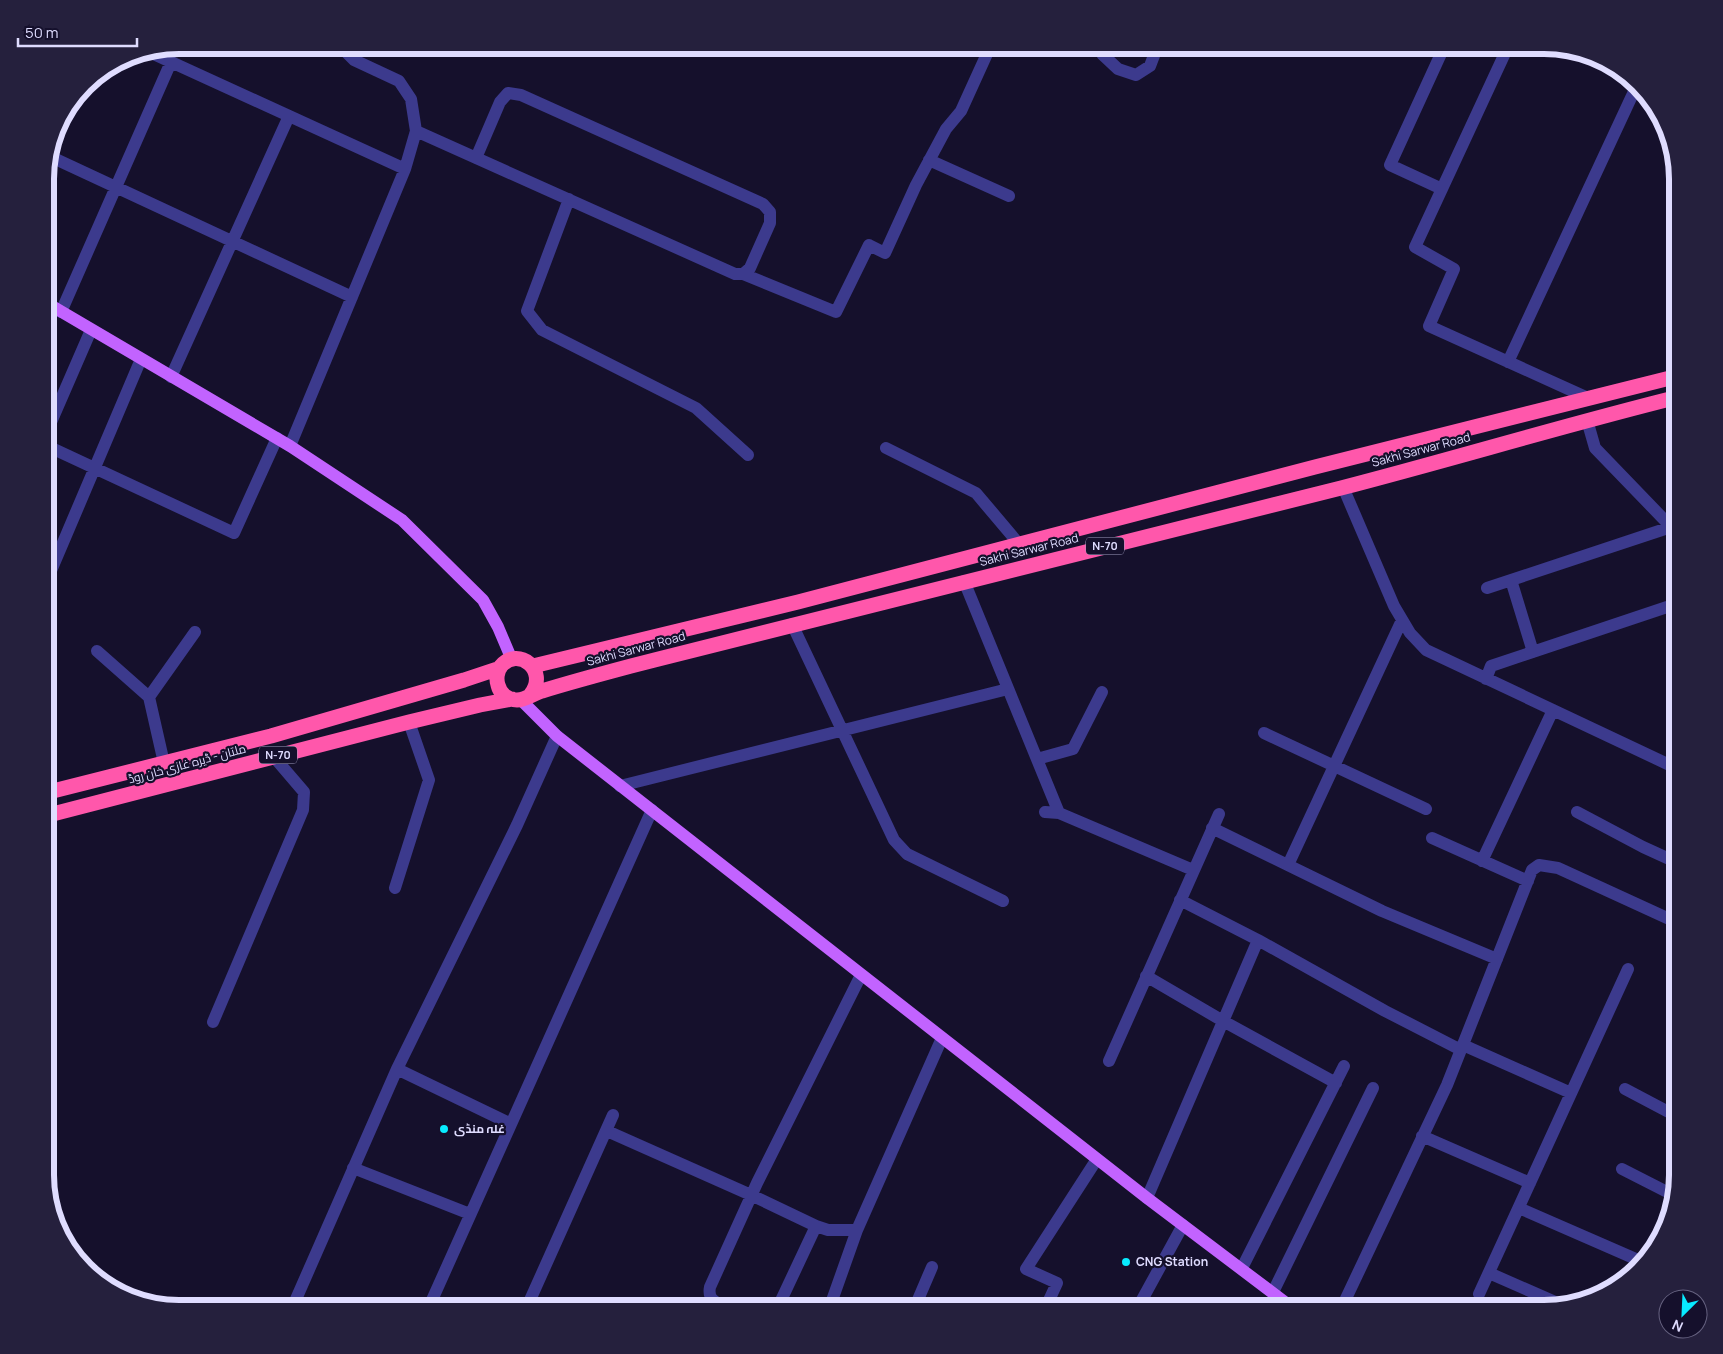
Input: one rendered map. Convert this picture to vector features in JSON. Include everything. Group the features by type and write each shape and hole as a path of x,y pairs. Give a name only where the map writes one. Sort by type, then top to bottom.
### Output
{"highway":[{"name":"Sakhi Sarwar Road","path":"533,666 798,602 1315,467 1669,378"},
{"name":"Sakhi Sarwar Road","path":"521,697 582,679 792,624 1343,487 1669,399"},
{"name":"N-70","path":"506,664 519,659 527,661 533,666"},
{"path":"506,664 497,675 497,683 505,696 521,697 536,688 538,680 533,666"},
{"name":"ملتان - ڈیرہ غازی خان روڈ","path":"54,790 272,736 464,680 506,664"},
{"name":"ملتان - ڈیرہ غازی خان روڈ","path":"54,814 409,722 521,697"}],"main road":[{"path":"54,308 277,438 402,520 483,600 498,627 506,664"},
{"path":"521,697 557,736 620,786 1147,1198 1283,1300"}],"street":[{"path":"290,446 406,169 416,131 411,99 400,81 354,60 348,54"},
{"path":"416,131 735,274 743,274 836,312 869,245 885,253 916,185 946,129 961,111 987,54"},
{"path":"1102,54 1118,69 1136,76 1150,66 1155,54"},
{"path":"1441,54 1390,165 1442,189"},
{"path":"1505,54 1415,247 1454,269 1429,326 1588,398"},
{"path":"158,56 406,169"},
{"path":"61,312 171,62"},
{"path":"1508,362 1634,92"},
{"path":"476,158 500,102 508,93 521,95 763,204 770,212 770,223 750,268 743,274"},
{"path":"171,377 289,116"},
{"path":"55,159 352,297"},
{"path":"929,160 1009,196"},
{"path":"569,200 527,311 542,330 696,408 748,455"},
{"path":"54,416 92,330"},
{"path":"54,564 141,359"},
{"path":"1587,420 1595,448 1669,525"},
{"path":"54,449 234,533 277,438"},
{"path":"886,448 976,493 1019,544"},
{"path":"1343,487 1394,606 1410,634 1426,650 1669,765"},
{"path":"1487,588 1669,532"},
{"path":"1511,580 1533,652"},
{"path":"964,581 1060,813"},
{"path":"1486,679 1491,666 1667,607"},
{"path":"1288,866 1402,620"},
{"path":"792,624 894,840 907,854 1004,901"},
{"path":"149,697 196,632"},
{"path":"97,652 149,697 164,763"},
{"path":"620,786 1008,689"},
{"path":"1037,758 1072,749 1102,692"},
{"path":"1482,861 1553,710"},
{"path":"395,888 429,780 409,722"},
{"path":"1264,734 1426,809"},
{"path":"296,1300 397,1069 517,825 557,736"},
{"path":"213,1022 303,810 304,792 274,757"},
{"path":"432,1300 652,810"},
{"path":"1045,812 1060,813 1194,870"},
{"path":"1577,812 1669,859"},
{"path":"1109,1061 1219,814"},
{"path":"1212,828 1382,911 1497,959"},
{"path":"1432,838 1528,881"},
{"path":"1345,1300 1447,1085 1532,870 1539,865 1558,868 1669,919"},
{"path":"1180,900 1258,940 1385,1011 1462,1047 1571,1093"},
{"path":"1147,1198 1258,940"},
{"path":"1479,1294 1628,969"},
{"path":"713,1300 709,1294 710,1286 751,1195 861,975"},
{"path":"1146,976 1336,1083"},
{"path":"831,1300 857,1230 942,1038"},
{"path":"1242,1268 1344,1066"},
{"path":"397,1069 511,1124"},
{"path":"1273,1292 1373,1088"},
{"path":"1625,1089 1669,1112"},
{"path":"530,1300 613,1115"},
{"path":"607,1130 816,1226 828,1230 857,1230"},
{"path":"1422,1136 1530,1183"},
{"path":"1049,1300 1057,1283 1026,1269 1097,1159"},
{"path":"353,1168 470,1214"},
{"path":"1622,1169 1668,1192"},
{"path":"1519,1208 1637,1259"},
{"path":"1142,1300 1183,1225"},
{"path":"781,1300 816,1226"},
{"path":"918,1300 932,1267"},
{"path":"1489,1273 1550,1300"}],"place":[{"name":"غلہ منڈی","path":"444,1129"},
{"name":"CNG Station","path":"1126,1262"}]}
